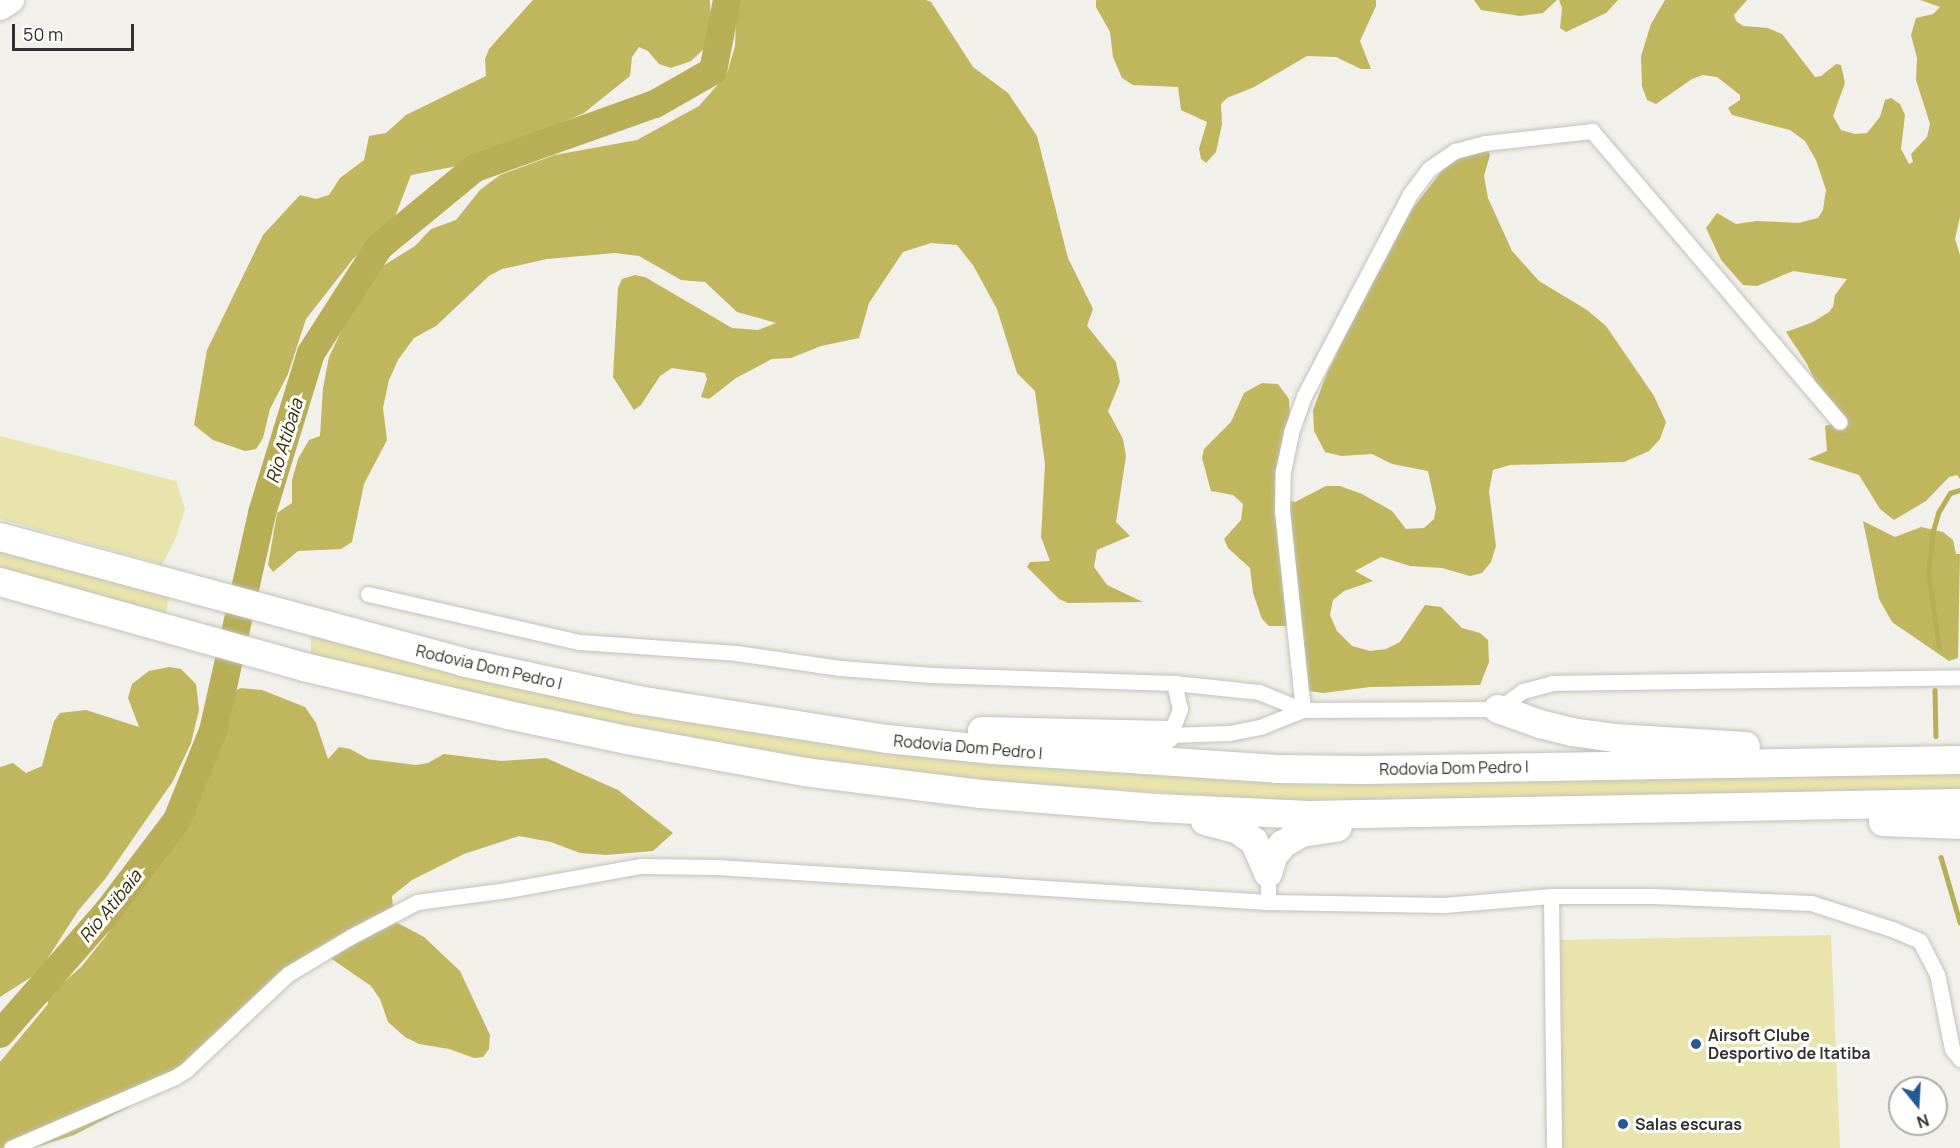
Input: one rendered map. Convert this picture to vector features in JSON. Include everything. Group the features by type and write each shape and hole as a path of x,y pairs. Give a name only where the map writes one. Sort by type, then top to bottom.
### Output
{"highway":[{"path":"0,6 6,0"},
{"path":"0,6 11,0"},
{"name":"Rodovia Dom Pedro I","path":"0,537 150,576 316,624 557,683 744,718 887,739 993,750 1277,769 1376,770 1958,760"},
{"path":"4,585 304,667 530,720 804,772 981,794 1155,808 1309,815 1960,803"},
{"path":"1498,709 1540,724 1614,738 1958,760"},
{"path":"744,718 992,731 1166,735"},
{"path":"1155,808 1238,830 1254,841 1268,873"},
{"path":"1650,810 1960,825"},
{"path":"1268,873 1274,855 1283,844 1302,833 1430,812"}],"street":[{"path":"1303,710 1282,510 1283,471 1291,432 1304,396 1410,194 1429,169 1455,152 1485,143 1592,130 1840,422"},
{"path":"368,594 580,642 736,652 840,668 932,675 1174,683 1259,692 1303,710"},
{"path":"1166,735 1229,733 1260,727 1303,710 1498,709 1522,691 1552,683 1960,677"},
{"path":"1166,735 1180,709 1174,683"},
{"path":"11,1148 175,1077 186,1070 288,974 350,937 417,902 507,890 641,866 717,867 1268,902 1444,904 1551,896 1655,896 1811,903 1892,929 1920,941 1937,974 1952,1049 1960,1059"},
{"path":"1268,873 1268,902"},
{"path":"1551,896 1554,1148"}],"shaded area":[{"path":"533,0 710,0 711,33 706,47 691,61 671,68 659,64 648,51 639,47 632,57 630,76 584,113 473,163 411,175 393,222 353,259 306,319 288,374 270,409 263,438 256,449 245,451 213,440 194,425 207,350 263,235 300,195 316,199 329,195 340,178 364,160 369,136 386,133 406,115 486,76 485,59 489,49"},
{"path":"737,0 926,0 931,2 973,67 1008,93 1037,136 1068,258 1093,309 1087,326 1116,362 1120,382 1108,411 1123,439 1126,456 1116,522 1130,536 1097,550 1094,567 1107,585 1143,602 1068,603 1059,599 1027,567 1030,562 1050,561 1041,537 1045,464 1035,391 1017,373 997,309 973,265 957,245 931,243 903,252 869,303 859,338 821,346 791,358 772,359 736,378 709,399 701,397 707,379 705,373 672,368 660,376 641,405 634,410 613,377 618,288 622,279 635,275 645,277 732,328 758,330 776,323 737,312 705,282 681,280 639,256 615,253 547,259 502,269 489,276 436,326 414,338 398,360 389,380 383,408 387,440 364,484 352,542 341,549 298,551 273,572 268,565 277,513 292,503 292,480 298,459 309,440 320,436 323,388 329,357 356,301 378,269 415,246 431,229 456,220 480,190 500,175 555,155 637,140 699,106 727,74 735,46"},
{"path":"1096,0 1376,0 1376,6 1360,41 1371,69 1361,69 1336,57 1307,56 1254,87 1227,98 1221,104 1222,124 1216,152 1206,163 1201,159 1199,149 1207,122 1181,110 1178,87 1133,85 1122,78 1113,57 1110,32 1096,7"},
{"path":"1474,0 1557,0 1543,13 1520,16 1481,10"},
{"path":"1559,0 1618,0 1606,13 1566,32 1560,28 1562,8"},
{"path":"1665,0 1747,0 1734,15 1736,21 1743,26 1768,28 1782,34 1815,77 1821,76 1836,64 1841,65 1845,83 1833,116 1841,130 1855,134 1867,133 1880,117 1885,100 1891,98 1900,104 1905,115 1901,149 1909,164 1913,162 1911,154 1927,137 1930,124 1916,80 1917,58 1911,35 1916,18 1933,14 1940,7 1920,0 1960,0 1960,217 1955,239 1960,255 1960,479 1957,475 1949,477 1926,501 1894,520 1880,509 1859,475 1808,459 1827,451 1825,426 1832,424 1833,419 1807,364 1786,332 1813,322 1829,312 1833,307 1835,295 1847,279 1793,271 1757,286 1743,285 1721,260 1706,228 1717,213 1736,224 1757,221 1798,223 1818,218 1823,210 1826,190 1816,160 1805,141 1790,130 1732,115 1728,108 1740,100 1740,95 1717,77 1703,75 1692,79 1656,104 1647,100 1642,86 1641,56 1651,24"},
{"path":"1488,149 1490,155 1484,176 1488,198 1512,251 1539,281 1587,310 1606,326 1654,396 1666,422 1660,439 1649,451 1624,462 1510,465 1493,470 1489,491 1496,546 1491,562 1482,573 1470,576 1442,568 1410,566 1381,557 1355,571 1373,581 1344,591 1333,600 1330,615 1337,631 1352,646 1370,651 1386,649 1400,642 1425,605 1441,607 1462,628 1480,633 1488,640 1489,662 1480,685 1370,687 1323,693 1310,691 1295,675 1288,626 1269,626 1262,619 1253,593 1250,568 1228,548 1224,539 1241,520 1243,504 1233,495 1211,491 1202,458 1204,449 1231,422 1244,393 1262,383 1278,384 1289,399 1290,420 1275,474 1277,487 1286,499 1295,502 1326,486 1340,486 1362,494 1392,511 1406,529 1424,528 1434,519 1436,508 1428,471 1392,464 1372,454 1341,456 1325,452 1314,431 1313,410 1327,373 1389,248 1413,208 1447,164 1469,152"},
{"path":"0,436 176,481 185,509 175,540 162,564 0,519"},
{"path":"1863,521 1895,537 1921,527 1943,532 1953,540 1956,554 1960,554 1958,658 1949,661 1892,622 1879,599"},
{"path":"0,549 170,596 165,614 0,569"},
{"path":"311,633 864,747 1960,771 1960,792 1298,802 953,778 759,753 547,711 311,655"},
{"path":"169,667 181,669 196,684 199,710 191,743 173,781 105,879 78,911 39,972 0,997 0,767 13,763 26,773 42,766 54,721 60,713 86,710 139,727 128,698 132,684 149,671"},
{"path":"241,688 262,690 305,707 316,723 328,759 339,747 350,749 368,759 416,765 428,763 444,754 501,761 546,758 618,790 673,833 653,851 606,855 580,853 551,842 519,836 464,854 412,880 392,896 394,921 424,937 460,971 490,1035 489,1049 483,1057 474,1058 449,1049 419,1044 405,1037 388,1022 380,999 371,986 329,957 314,960 236,1031 233,1037 144,1099 74,1135 33,1148 0,1148 0,1062 48,1004 47,997 81,967 106,936 131,898 155,846 197,796 222,733 234,691"},
{"name":"Airsoft Clube Desportivo de Itatiba","path":"1831,935 1840,1148 1557,1148 1556,940"}],"waterway":[{"name":"Rio Atibaia","path":"0,1034 108,911 177,820 213,731 262,513 311,353 379,247 475,168 655,104 713,71 727,0"},
{"path":"1939,648 1928,574 1933,531 1938,513 1950,493 1960,490"},
{"path":"1935,690 1936,736"},
{"path":"1941,857 1960,922"}],"place":[{"name":"Airsoft Clube Desportivo de Itatiba","path":"1696,1044"},
{"name":"Salas escuras","path":"1623,1124"}]}
